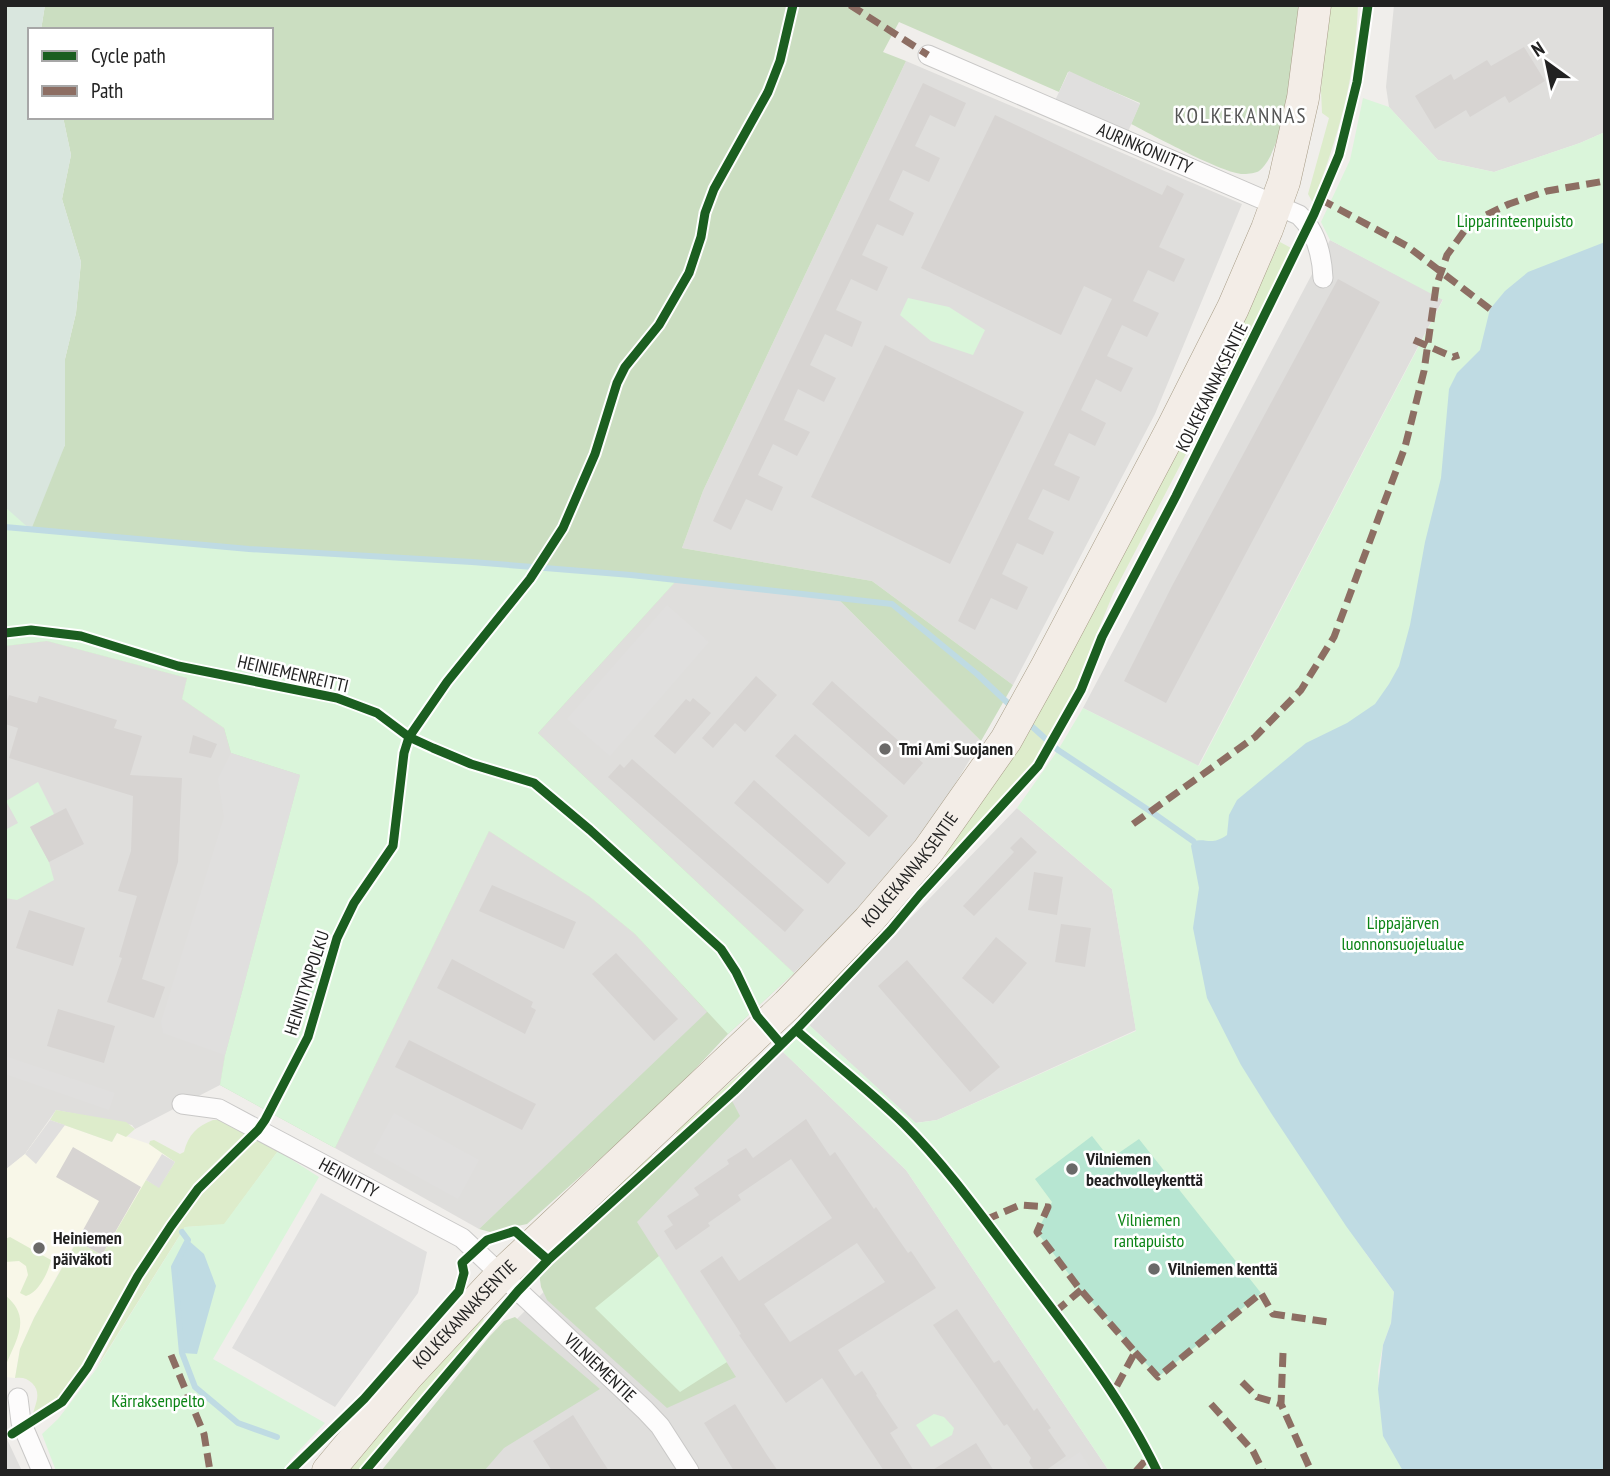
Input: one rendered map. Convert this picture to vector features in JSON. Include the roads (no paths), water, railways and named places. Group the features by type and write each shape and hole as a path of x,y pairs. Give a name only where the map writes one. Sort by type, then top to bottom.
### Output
{"main road":[{"name":"KOLKEKANNAKSENTIE","path":"328,1471 408,1375 501,1275 788,1005 869,920 928,850 1006,740 1047,667 1233,309 1276,206 1303,98 1315,5"}],"street":[{"name":"AURINKONIITTY","path":"928,55 1299,215 1309,225 1322,261 1323,278"},
{"name":"HEINIITTY","path":"182,1104 219,1109 444,1228 461,1238 501,1275"},
{"name":"VILNIEMENTIE","path":"501,1275 645,1410 660,1426 689,1471"},
{"path":"18,1398 21,1422 42,1471"}],"water":[{"name":"Lippajärven luonnonsuojelualue","path":"1605,242 1605,1471 1403,1471 1383,1436 1378,1389 1383,1345 1391,1323 1394,1292 1346,1226 1271,1113 1241,1065 1207,998 1193,928 1199,888 1191,846 1193,841 1213,841 1227,835 1229,815 1237,800 1306,743 1347,723 1375,704 1389,684 1399,666 1410,625 1425,542 1441,478 1449,389 1457,373 1480,350 1490,309 1505,291 1528,272"},
{"path":"188,1240 204,1254 216,1286 197,1354 182,1353 174,1267"}],"waterway":[{"path":"5,527 249,549 472,562 631,575 892,604 977,674 1012,707"},
{"path":"1027,722 1058,750 1193,841"},
{"path":"182,1232 188,1240 174,1267 182,1353 195,1387 238,1423 277,1437"}],"place":[{"name":"Tmi Ami Suojanen","path":"885,749"},
{"name":"Vilniemen beachvolleykenttä","path":"1072,1169"},
{"name":"Heiniemen päiväkoti","path":"39,1248"},
{"name":"Vilniemen kenttä","path":"1154,1269"}],"district":[{"name":"KOLKEKANNAS","path":"1241,116"}],"park label":[{"name":"Lipparinteenpuisto","path":"1515,221"},
{"name":"Vilniemen rantapuisto","path":"1149,1230"},
{"name":"Kärraksenpelto","path":"158,1401"}]}
